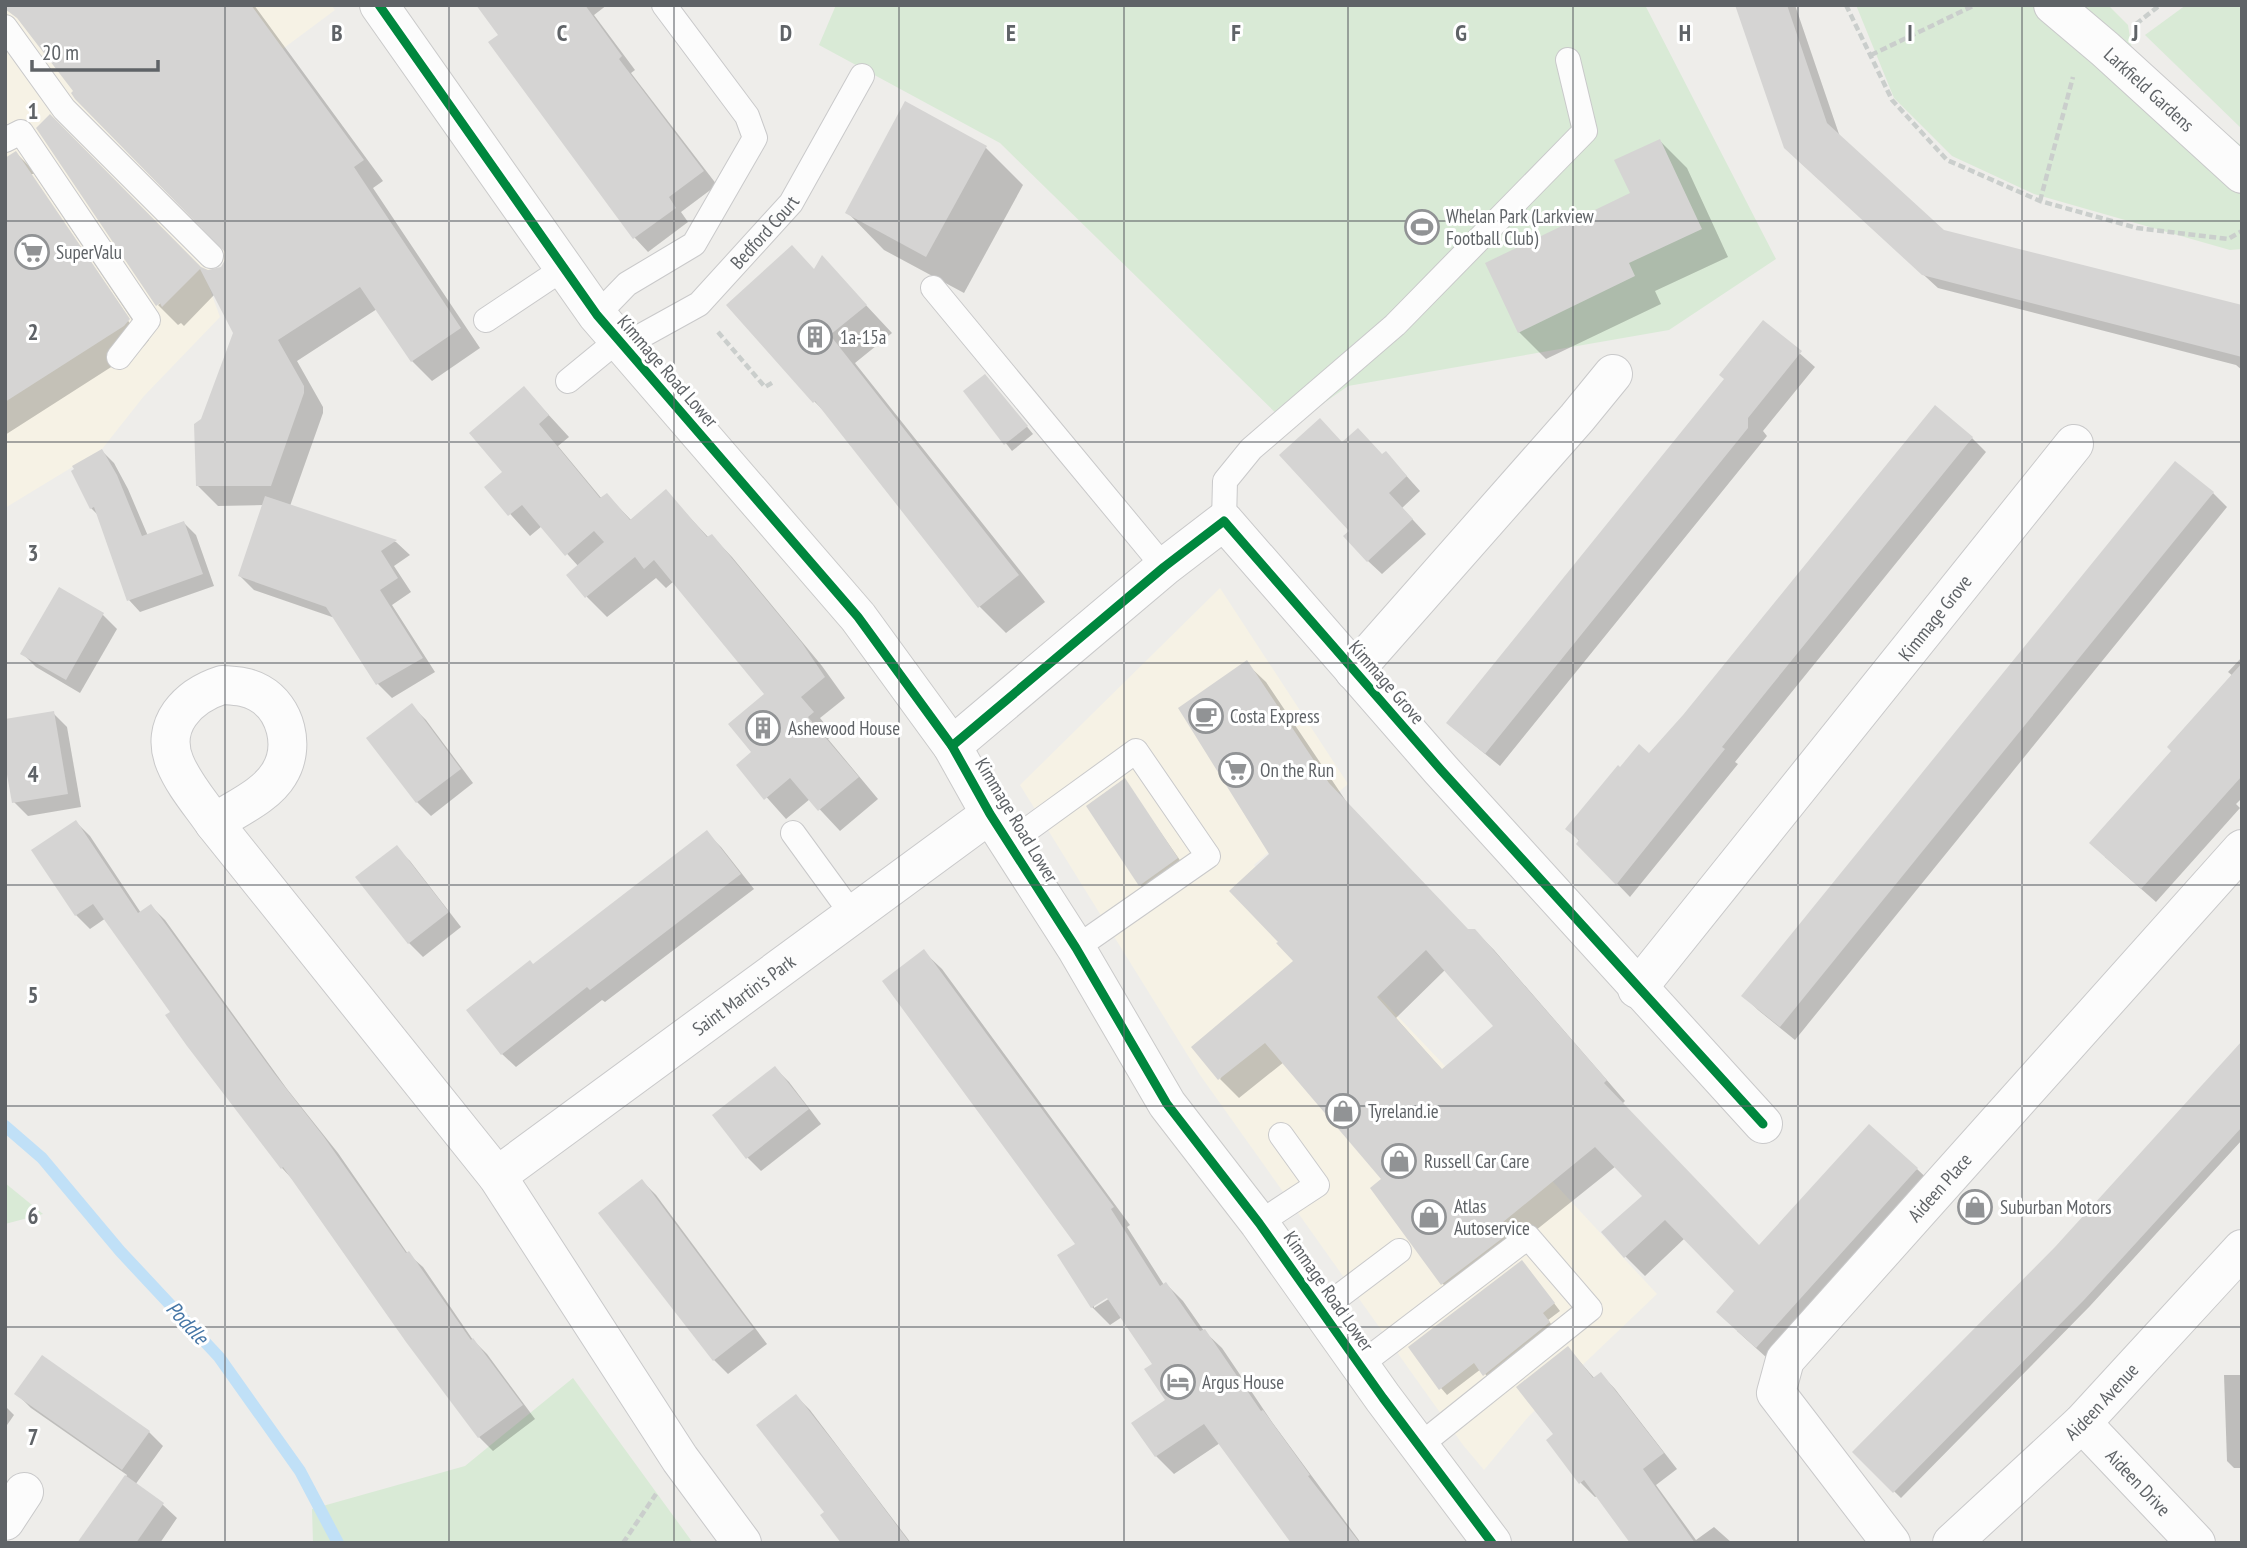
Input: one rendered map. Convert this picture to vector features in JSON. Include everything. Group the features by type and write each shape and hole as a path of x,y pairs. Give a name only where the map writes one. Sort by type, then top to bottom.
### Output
{"street":[{"name":"Kimmage Road Lower","path":"379,5 613,334 858,617 951,746 1076,948 1167,1104 1259,1223 1492,1543"},
{"name":"Larkfield Gardens","path":"2053,5 2242,174"},
{"name":"Kimmage Grove","path":"1354,671 1568,429 1613,374"},
{"name":"Kimmage Grove","path":"1637,989 2074,444"},
{"path":"951,746 1164,567 1224,522"},
{"name":"Kimmage Grove","path":"1224,522 1637,989 1763,1124"},
{"path":"214,823 497,1176 680,1459 742,1543"},
{"name":"Saint Martin's Park","path":"497,1176 852,914 1000,829"},
{"name":"Aideen Place","path":"1891,1543 1776,1393 1785,1360 2242,849"},
{"name":"Aideen Avenue","path":"1952,1543 2082,1423 2237,1266"},
{"name":"Aideen Drive","path":"2082,1423 2196,1543"}],"lane":[{"path":"568,381 613,334 627,284 695,244 755,138 747,116 664,5"},
{"path":"5,27 64,109 211,256"},
{"path":"1224,522 1225,481 1251,449 1395,325 1585,131 1568,60"},
{"name":"Bedford Court","path":"613,334 696,306 791,203 862,76"},
{"path":"5,140 21,132 148,320 119,357"},
{"path":"486,320 564,268"},
{"path":"933,288 1164,567"},
{"path":"1000,829 1136,751 1208,856 1076,948"},
{"path":"793,833 852,914"},
{"path":"1259,1223 1317,1185 1281,1135"},
{"path":"1360,1365 1528,1237 1590,1309 1419,1446"},
{"path":"1321,1310 1399,1251"}],"path":[{"path":"1846,5 1892,100 1947,160 2040,201 2137,228 2228,239 2242,231"},
{"path":"1871,55 1975,5"},
{"path":"2040,201 2074,73"},
{"path":"696,306 765,387 775,381"},
{"path":"623,1543 680,1459"}],"shaded area":[{"path":"5,5 331,5 335,10 241,80 233,256 204,273 220,317 144,396 102,449 5,508"},
{"path":"1220,588 1348,784 1254,865 1657,1294 1529,1416 1484,1470 1463,1445 1200,1075 1020,785"}],"green space":[{"name":"Whelan Park (Larkview Football Club)","path":"836,5 1645,5 1776,259 1669,330 1348,386 1290,427 1000,143 819,45"},
{"path":"1856,5 2108,5 2128,25 2132,50 2194,108 2242,146 2242,249 2230,250 2034,194 1952,156 1894,98"},
{"path":"2186,5 2242,5 2242,129 2145,35"},
{"path":"5,1183 43,1214 5,1224"},
{"path":"573,1378 693,1543 313,1543 312,1509 465,1466"}],"building":[{"path":"5,5 251,5 364,160 354,167 461,328 411,362 360,287 278,340 304,386 304,393 271,486 196,486 194,424 201,419 233,333 200,269 162,307 160,303 156,306 36,128 50,114 201,267 208,270 221,267 225,252 75,99 71,93 73,91 17,18 5,9"},
{"path":"476,5 585,5 622,56 619,59 704,171 669,197 676,208 633,239 488,42 498,35"},
{"path":"1735,5 1787,5 1827,123 1944,230 2242,305 2242,357 1922,275 1784,148"},
{"path":"905,101 987,146 926,257 845,213"},
{"path":"1660,139 1702,229 1629,263 1635,276 1518,333 1485,263 1630,193 1614,160"},
{"name":"SuperValu","path":"16,151 130,319 124,326 5,402 5,158"},
{"path":"792,245 814,269 822,255 867,305 830,335 1019,575 978,608 815,401 813,403 726,305"},
{"path":"1763,320 1802,351 1748,418 1748,428 1485,754 1446,723 1724,379 1719,375"},
{"path":"985,374 1028,426 1004,445 963,391"},
{"path":"524,386 549,415 539,424 600,498 607,493 630,520 666,489 707,537 712,534 802,643 825,677 801,697 814,712 808,717 859,777 818,811 790,778 764,800 736,765 751,752 728,724 764,694 654,560 644,569 635,557 585,598 566,575 604,542 594,531 565,556 522,505 508,516 484,487 502,472 469,433"},
{"path":"1935,405 1973,437 1722,747 1725,749 1616,885 1576,844 1579,840 1565,829 1639,744 1649,753 1683,715"},
{"path":"1320,418 1342,442 1358,428 1382,454 1386,451 1407,476 1389,493 1413,519 1367,562 1343,536 1349,531 1279,455"},
{"path":"102,449 117,475 142,536 184,521 203,574 127,601 94,507 90,509 71,471 74,469 72,466"},
{"path":"2175,461 2214,492 1780,1027 1741,996"},
{"path":"265,496 397,540 381,551 398,578 380,590 423,658 376,685 326,607 238,576"},
{"path":"59,587 104,613 66,680 20,654"},
{"path":"1247,660 1329,783 1468,929 1475,929 1607,1080 1604,1083 1759,1245 1869,1124 1918,1168 1756,1348 1716,1312 1734,1291 1665,1220 1624,1258 1601,1232 1642,1196 1595,1147 1497,1227 1504,1237 1441,1285 1370,1188 1381,1179 1265,1043 1218,1080 1191,1047 1293,961 1229,891 1269,854 1178,708","holes":["1426,950 1493,1026 1442,1069 1377,997"]},
{"path":"2242,663 2242,776 2141,889 2089,843 2171,751 2167,747"},
{"path":"412,703 461,769 416,803 366,738"},
{"path":"54,711 68,794 12,803 5,763 5,719"},
{"path":"1125,778 1178,858 1139,886 1086,806"},
{"path":"76,820 138,913 151,904 324,1137 406,1253 409,1251 471,1340 473,1338 523,1405 478,1438 406,1342 283,1167 281,1169 187,1046 165,1015 170,1012 93,904 75,916 31,850"},
{"path":"707,830 741,874 590,990 587,987 501,1055 466,1010 530,960 533,964"},
{"path":"397,845 449,912 408,944 355,877"},
{"path":"924,949 1114,1207 1111,1209 1160,1286 1166,1282 1200,1331 1205,1329 1261,1411 1263,1410 1310,1475 1308,1476 1360,1543 1291,1543 1204,1424 1155,1457 1131,1423 1165,1400 1144,1369 1152,1364 1107,1298 1091,1308 1057,1255 1075,1244 882,981"},
{"path":"2242,1041 2242,1127 2084,1300 1893,1493 1852,1452 2055,1247"},
{"path":"775,1066 809,1109 746,1159 712,1115"},
{"path":"642,1179 754,1329 713,1361 598,1213"},
{"path":"1522,1260 1555,1303 1543,1313 1550,1322 1483,1376 1474,1363 1439,1390 1408,1347"},
{"path":"1568,1346 1593,1378 1601,1372 1664,1453 1643,1469 1695,1543 1630,1543 1584,1480 1579,1484 1546,1440 1553,1434 1516,1387"},
{"path":"42,1355 150,1431 122,1470 14,1394"},
{"path":"796,1394 910,1543 841,1543 820,1515 824,1512 756,1425"},
{"path":"125,1475 164,1503 136,1543 77,1543"}],"waterway":[{"name":"Poddle","path":"5,1126 42,1158 120,1251 219,1357 300,1471 338,1543"}],"cycle path":[{"path":"379,5 597,315 858,617 952,746 990,814 1076,948 1167,1104 1259,1223 1383,1398 1492,1543"},
{"path":"952,746 1164,567 1224,521 1441,770 1763,1124"}],"place":[{"name":"Whelan Park (Larkview Football Club)","path":"1422,227"},
{"name":"SuperValu","path":"32,252"},
{"name":"1a-15a","path":"815,337"},
{"name":"Costa Express","path":"1206,716"},
{"name":"Ashewood House","path":"763,728"},
{"name":"On the Run","path":"1236,770"},
{"name":"Tyreland.ie","path":"1343,1111"},
{"name":"Russell Car Care","path":"1399,1161"},
{"name":"Suburban Motors","path":"1975,1207"},
{"name":"Atlas Autoservice","path":"1429,1217"},
{"name":"Argus House","path":"1178,1382"}]}
